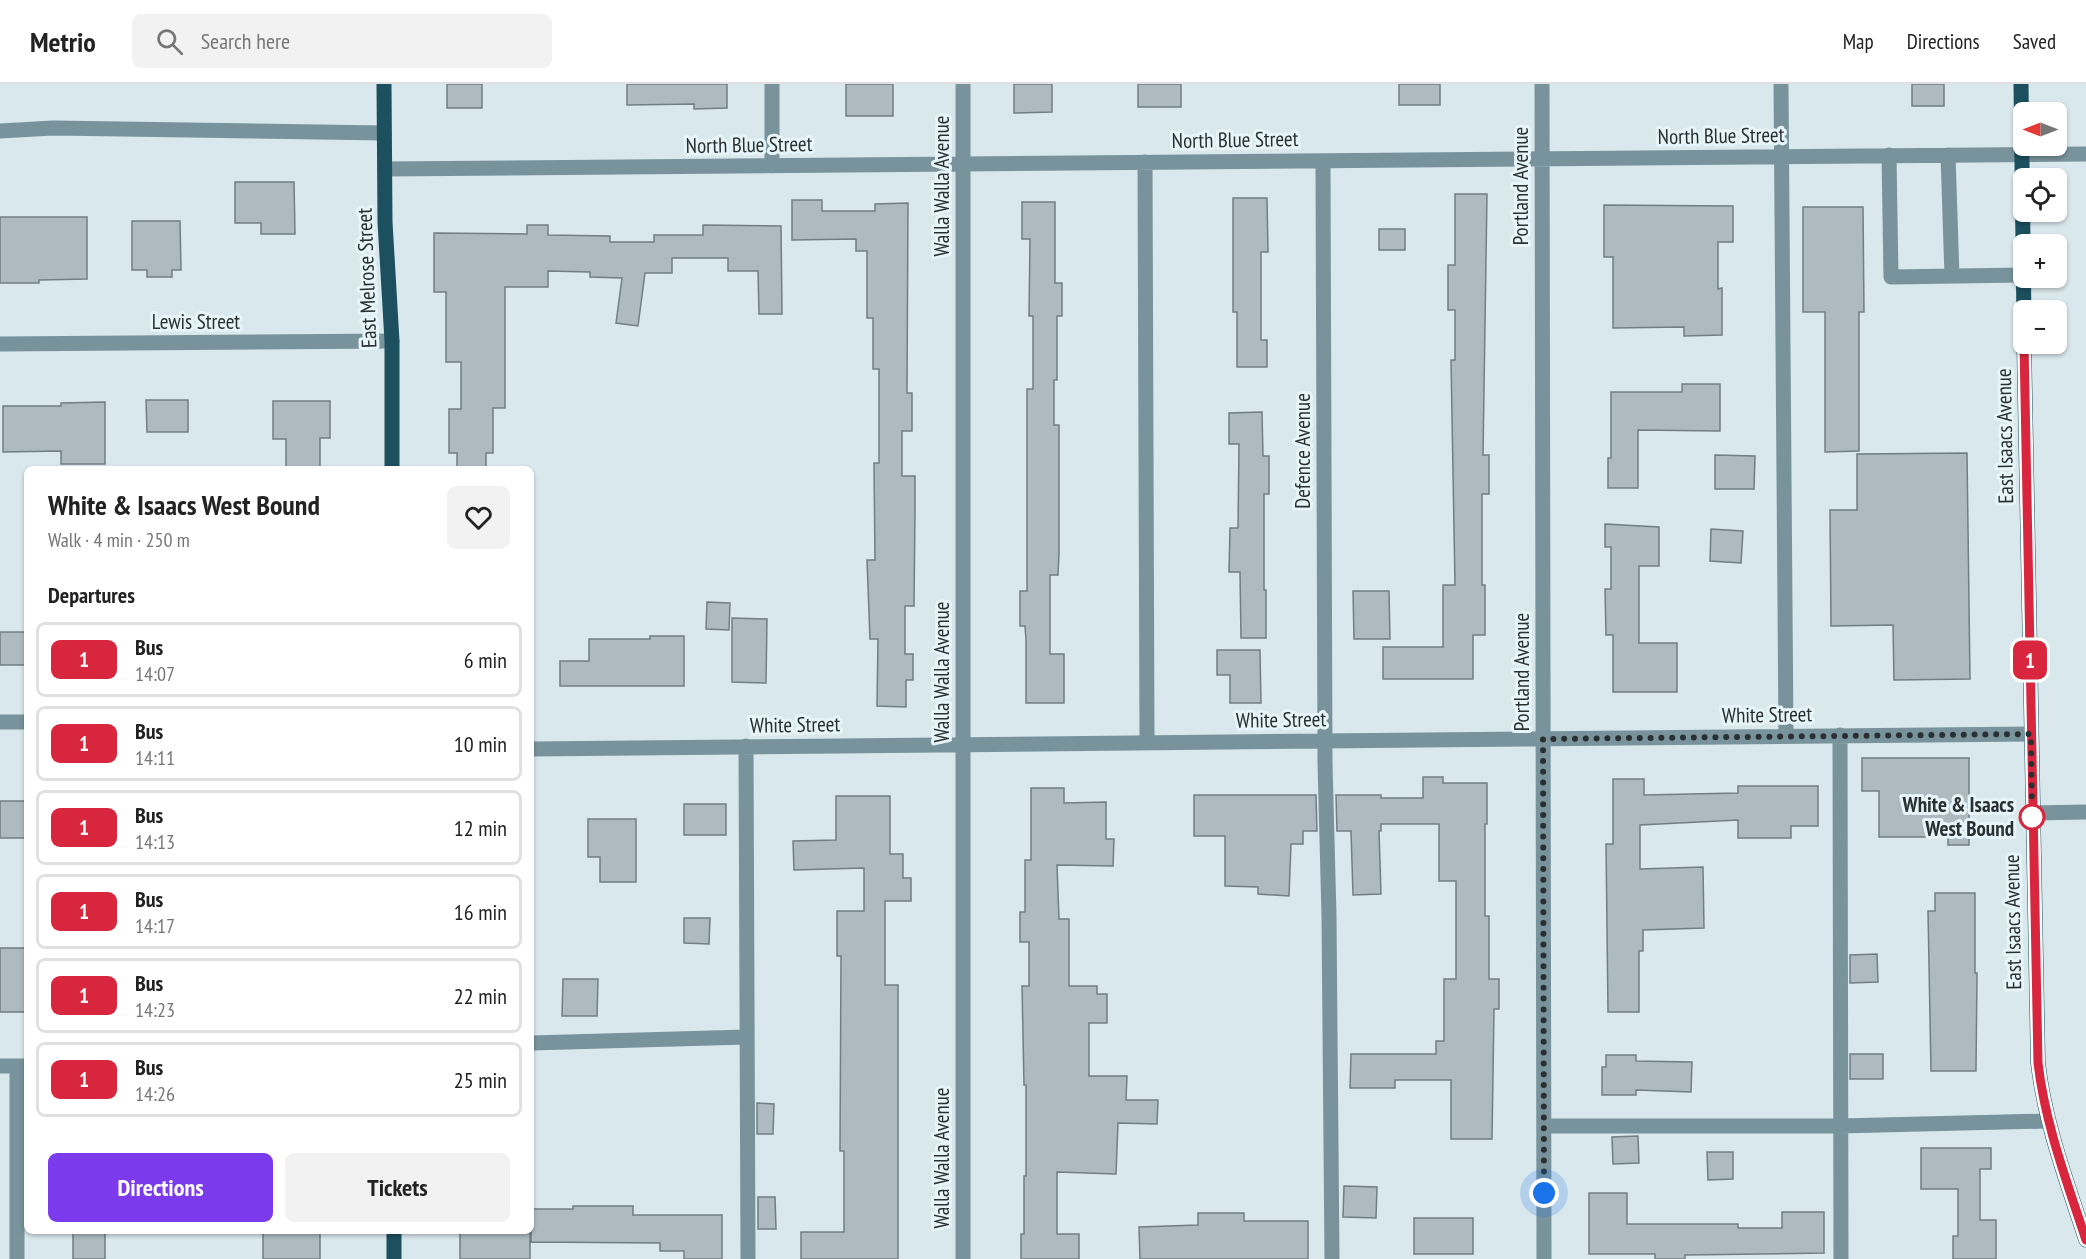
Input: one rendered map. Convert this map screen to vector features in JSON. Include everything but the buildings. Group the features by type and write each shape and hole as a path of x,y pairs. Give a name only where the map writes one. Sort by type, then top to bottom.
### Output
{"main road":[{"name":"East Melrose Street","path":"384,84 385,222 392,341 392,466"},
{"path":"2021,84 2021,102"},
{"path":"2022,156 2023,234"},
{"name":"East Isaacs Avenue","path":"2024,354 2038,1063 2041,1094 2048,1121 2086,1240"},
{"path":"394,1234 394,1259"}],"street":[{"path":"772,84 772,166"},
{"name":"Walla Walla Avenue","path":"963,84 963,1259"},
{"name":"Portland Avenue","path":"1542,84 1544,1259"},
{"path":"1781,84 1786,736"},
{"path":"0,131 53,129 384,133"},
{"name":"North Blue Street","path":"385,169 2013,154"},
{"name":"North Blue Street","path":"2067,154 2086,154"},
{"path":"1889,155 1891,276 2013,275"},
{"path":"1948,155 1952,276"},
{"name":"Defence Avenue","path":"1323,161 1325,741 1332,1259"},
{"path":"1145,162 1147,742"},
{"name":"Lewis Street","path":"0,344 392,341"},
{"path":"0,722 24,722"},
{"name":"White Street","path":"534,748 2031,734"},
{"path":"1840,735 1841,1259"},
{"path":"746,746 748,1259"},
{"path":"2032,813 2086,812"},
{"path":"534,1043 747,1036"},
{"path":"0,1066 22,1066 17,1259"},
{"path":"1544,1126 1840,1126 2048,1121"}],"bus line":[{"name":"1","path":"2024,354 2038,1063 2041,1094 2048,1121 2086,1240"}],"place":[{"name":"White & Isaacs West Bound","path":"2032,817"}],"route":[{"path":"1544,1193 1543,739 2031,734 2032,817"}]}
